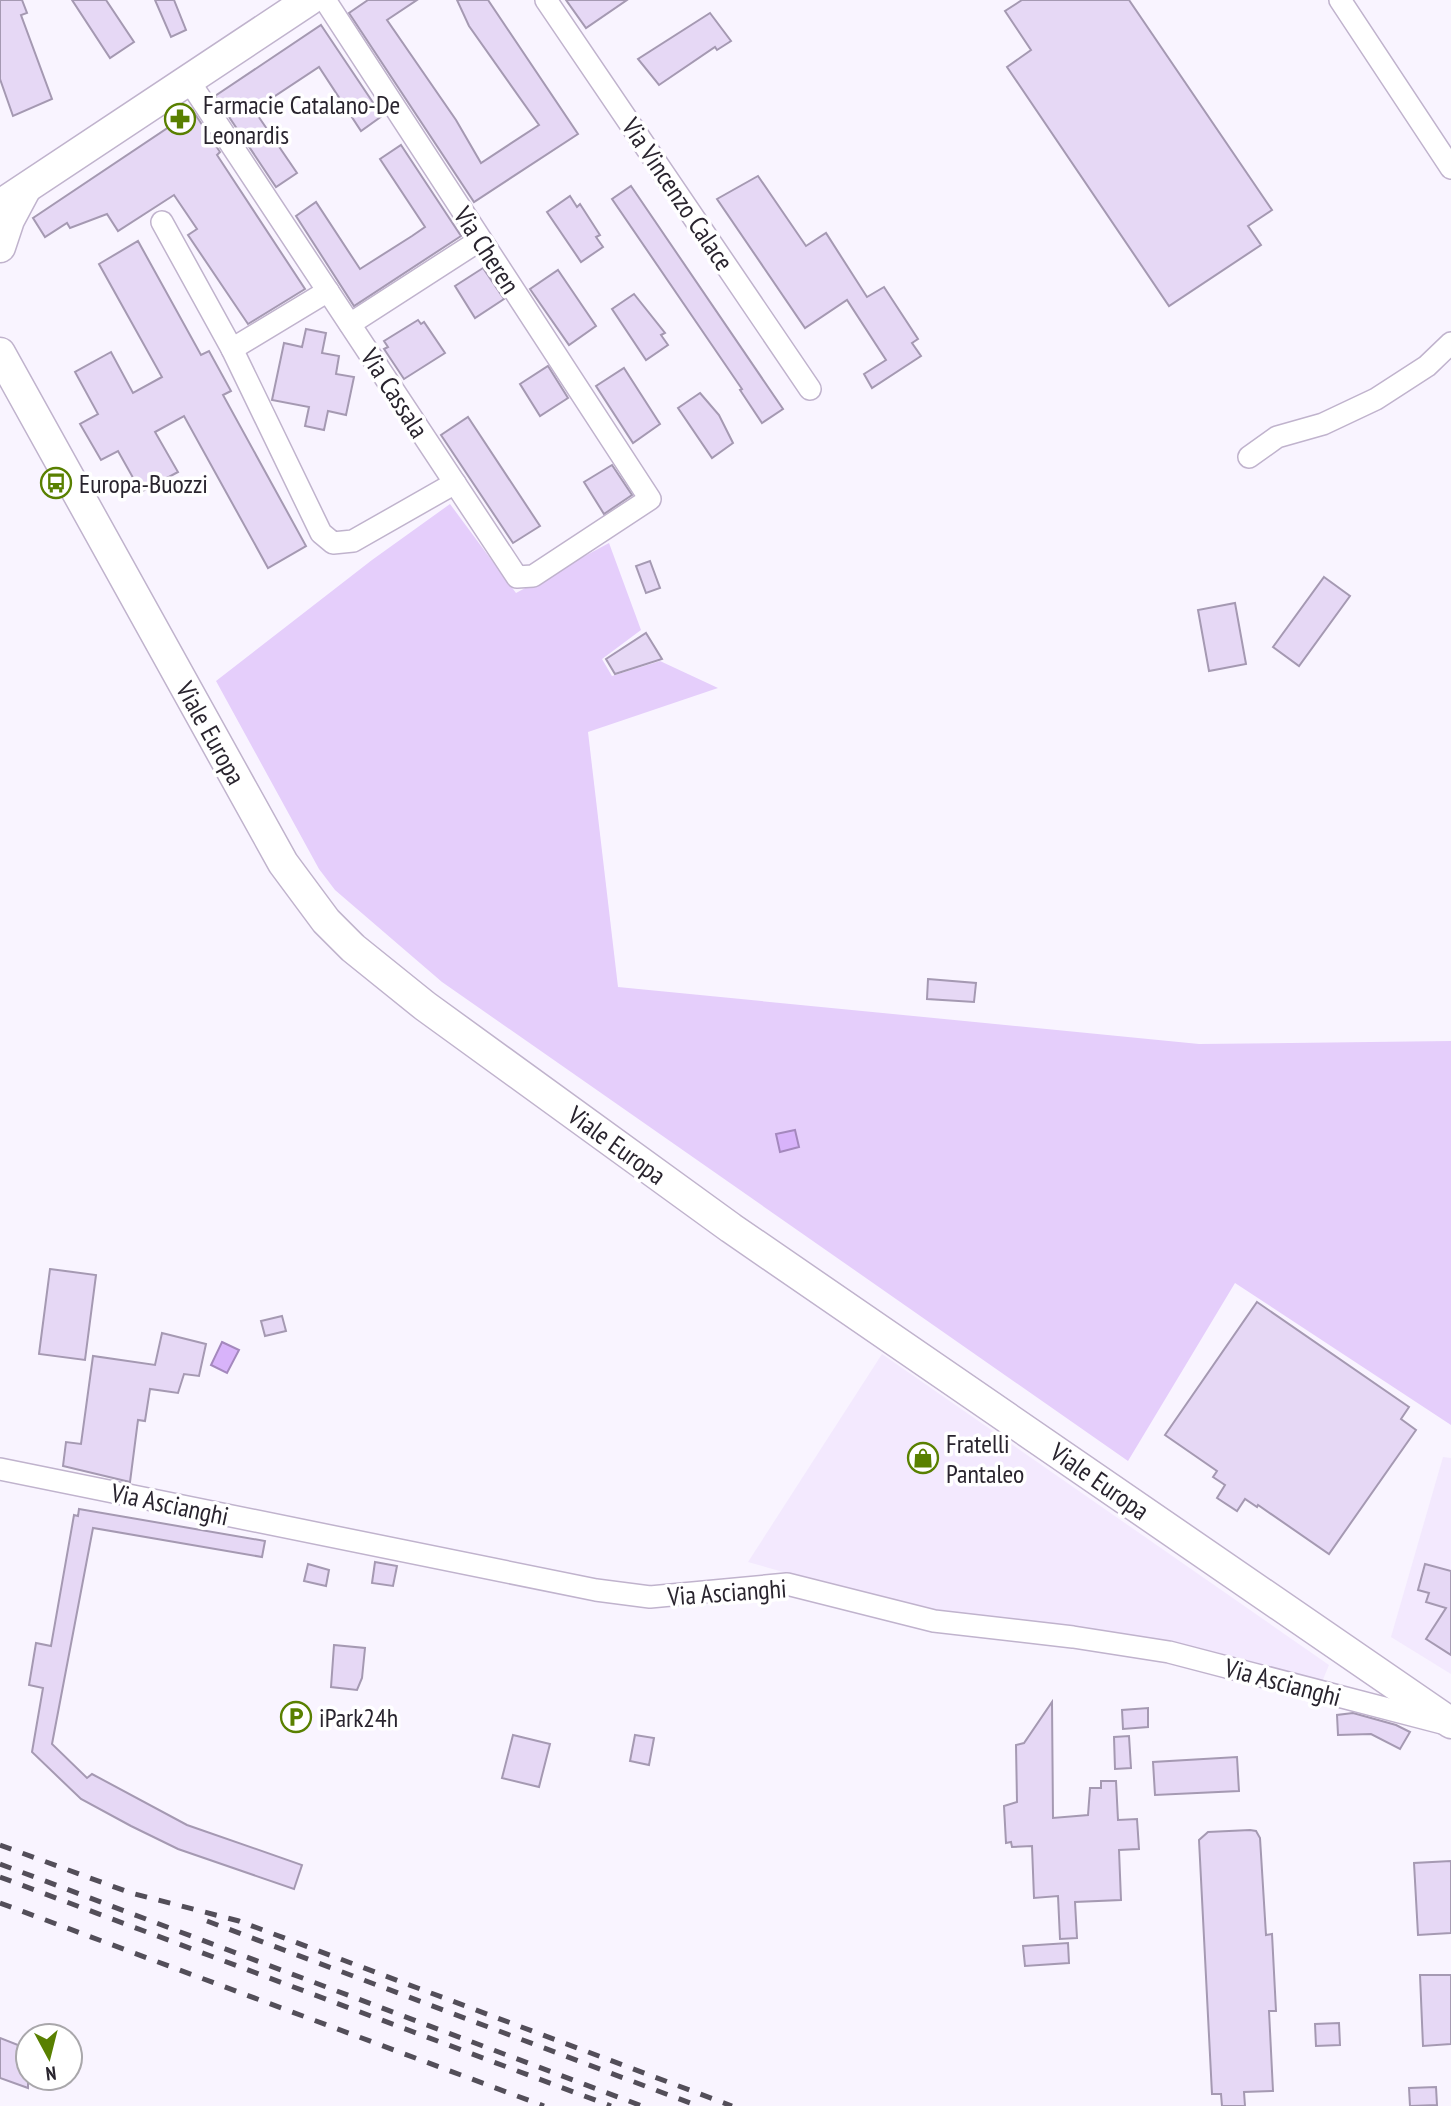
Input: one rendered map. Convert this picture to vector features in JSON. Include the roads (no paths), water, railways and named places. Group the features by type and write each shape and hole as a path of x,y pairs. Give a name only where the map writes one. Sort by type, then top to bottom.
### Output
{"main road":[{"path":"0,205 187,78 309,0"},
{"path":"0,247 9,220 29,183"},
{"name":"Viale Europa","path":"2,348 283,863 326,921 353,948 425,1006 732,1228 1451,1724"}],"street":[{"name":"Via Cheren","path":"325,0 650,499"},
{"name":"Via Vincenzo Calace","path":"546,0 810,389"},
{"path":"1340,0 1451,168"},
{"name":"Via Cassala","path":"187,78 517,577 533,576 650,499"},
{"path":"162,222 232,349 321,533 333,543 353,541 455,483"},
{"path":"350,324 480,240"},
{"path":"232,349 328,291"},
{"path":"1249,457 1278,437 1323,424 1376,399 1427,366 1451,343"},
{"name":"Via Ascianghi","path":"0,1469 596,1590 650,1597 787,1584 839,1594 934,1621 1073,1637 1169,1652 1451,1724"}],"railway":[{"path":"0,1845 131,1893 239,1921 732,2106"},
{"path":"0,1864 642,2106"},
{"path":"0,1877 611,2106"},
{"path":"0,1903 544,2106"},
{"path":"207,1921 698,2106"}],"place":[{"name":"Farmacie Catalano-De Leonardis","path":"180,119"},
{"name":"Europa-Buozzi","path":"56,483"},
{"name":"Fratelli Pantaleo","path":"923,1458"},
{"name":"iPark24h","path":"296,1717"}]}
